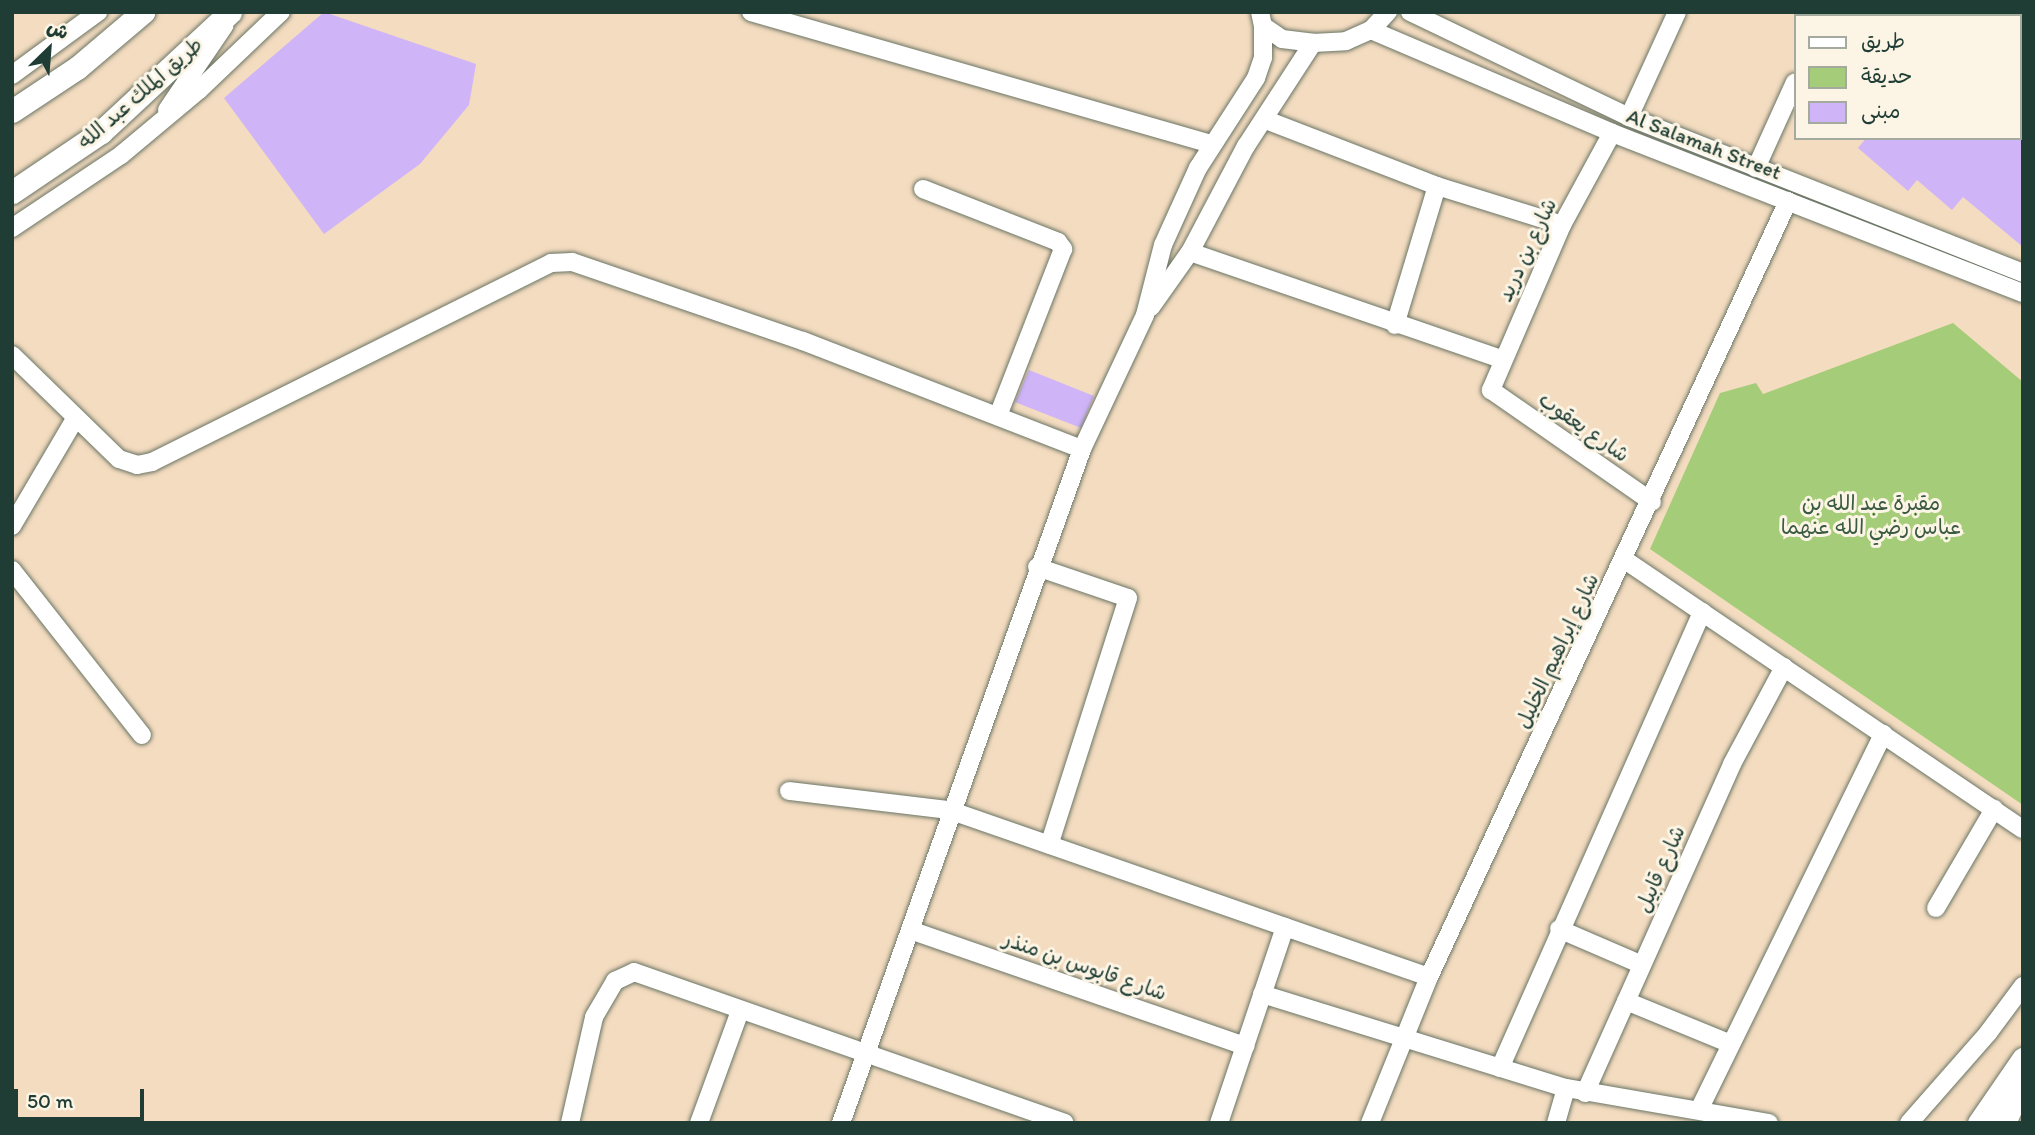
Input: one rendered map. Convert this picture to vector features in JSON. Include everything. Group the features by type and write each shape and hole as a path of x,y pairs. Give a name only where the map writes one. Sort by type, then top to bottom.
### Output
{"highway":[{"path":"2003,1123 2023,1079"}],"main road":[{"path":"12,111 77,68 143,12"},
{"name":"طريق الملك عبد الله","path":"12,192 101,132 231,12"},
{"path":"1979,1123 2023,1059"}],"street":[{"path":"12,75 94,16 108,12"},
{"path":"157,125 231,12"},
{"path":"12,228 121,155 281,12"},
{"path":"751,12 1211,144"},
{"path":"1262,19 1282,39 1313,43 1346,41 1371,30 1388,12"},
{"name":"Al Salamah Street","path":"1410,12 1629,117 2023,273"},
{"path":"1629,117 1677,12"},
{"path":"1145,315 1163,245 1211,144 1256,78 1263,58 1262,19"},
{"name":"Al Salamah Street","path":"1371,30 1612,133 2023,293"},
{"path":"841,1123 862,1052 910,930 949,810 1082,449 1145,315 1190,252 1246,146 1266,120 1313,43"},
{"path":"1756,168 1794,84"},
{"path":"1266,120 1437,186 1562,225"},
{"name":"شارع بن دريد","path":"1491,390 1501,359 1562,225 1612,133"},
{"path":"1395,325 1437,186"},
{"path":"923,189 1058,242 1063,249 998,416"},
{"name":"شارع إبراهيم الخليل","path":"1370,1123 1429,977 1652,502 1788,201"},
{"path":"1190,252 1395,325 1501,359"},
{"path":"12,355 118,459 137,465 152,462 551,263 572,262 803,341 1082,449"},
{"name":"شارع يعقوب","path":"1491,390 1652,502"},
{"path":"12,526 75,419"},
{"path":"1625,559 2023,829"},
{"path":"1037,567 1128,598 1049,845"},
{"path":"12,570 142,735"},
{"path":"1500,1068 1559,929 1702,612"},
{"name":"شارع قابيل","path":"1585,1093 1731,764 1784,667"},
{"path":"1699,1110 1883,734"},
{"path":"789,791 949,810 1429,977"},
{"path":"1937,908 1994,809"},
{"path":"1219,1123 1285,927"},
{"path":"1559,929 1642,965"},
{"name":"شارع قابوس بن منذر","path":"910,930 1245,1046"},
{"path":"570,1123 594,1017 622,974 634,972 1064,1123"},
{"path":"1909,1123 1988,1033 2023,986"},
{"path":"1262,994 1585,1093 1769,1123"},
{"path":"1626,1001 1731,1044"},
{"path":"699,1123 740,1011"},
{"path":"1556,1123 1566,1088"}],"green space":[{"name":"مقبرة عبد الله بن عباس رضي الله عنهما","path":"1953,323 2023,382 2023,805 1650,549 1720,393 1756,383 1763,394"}],"building":[{"path":"324,12 476,64 469,105 420,164 324,234 224,98"},
{"path":"2023,12 2023,247 1963,197 1952,210 1917,180 1908,191 1858,148 1864,140 2021,140 2021,14 1866,14"},
{"path":"1029,370 1094,396 1081,428 1015,402"}]}
